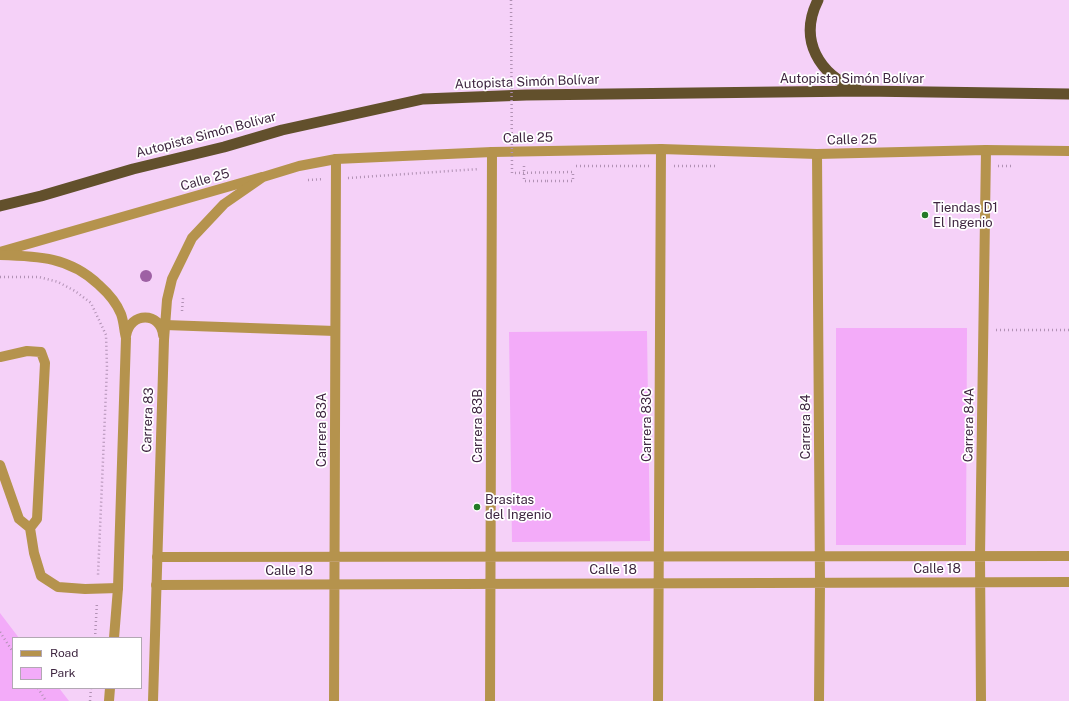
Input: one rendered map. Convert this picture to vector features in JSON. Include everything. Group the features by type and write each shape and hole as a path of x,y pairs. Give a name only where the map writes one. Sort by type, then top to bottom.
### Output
{"highway":[{"path":"818,0 810,27 810,36 816,54 821,64 834,78 848,86 862,91"},
{"name":"Autopista Simón Bolívar","path":"0,206 41,196 133,169 224,147 282,130 424,99 526,94 862,91 1069,94"}],"street":[{"name":"Calle 25","path":"0,252 299,166 336,159 492,152 661,149 817,154 986,150 1069,151"},
{"name":"Carrera 83C","path":"658,701 661,149"},
{"name":"Carrera 84A","path":"981,701 980,556 986,150"},
{"name":"Carrera 83B","path":"490,701 492,152"},
{"name":"Carrera 84","path":"817,154 820,556 819,701"},
{"name":"Carrera 83A","path":"334,701 336,159"},
{"name":"Carrera 83","path":"153,701 164,340 167,300 172,279 192,238 224,204 263,177"},
{"name":"Carrera 83","path":"0,255 42,257 66,263 89,275 107,293 121,314 126,338 118,588 114,637"},
{"path":"126,338 127,329 132,322 141,318 150,318 158,323 163,331 164,340"},
{"path":"165,325 335,331"},
{"path":"0,356 27,351 41,352 45,363 37,519 30,528"},
{"path":"0,465 19,519 30,528 34,553 41,576 58,588 118,588"},
{"name":"Calle 18","path":"157,557 1069,556"},
{"name":"Calle 18","path":"156,585 1069,582"},
{"path":"109,701 110,689"}],"path":[{"path":"511,0 512,173 573,172 573,181 524,181 524,166"},
{"path":"304,180 532,166"},
{"path":"570,166 724,166"},
{"path":"986,166 1016,166"},
{"path":"0,277 39,277 58,282 75,291 92,303 106,335 107,368 95,637"},
{"path":"180,326 183,294"},
{"path":"983,330 1069,330"},
{"path":"0,632 12,650"},
{"path":"39,689 46,701"},
{"path":"90,701 91,689"}],"green space":[{"path":"836,328 967,328 966,545 836,545"},
{"path":"647,331 650,541 512,542 509,332"},
{"path":"0,613 18,637 12,637 12,689 60,689 69,701 0,701"}],"place":[{"name":"Tiendas D1 El Ingenio","path":"925,215"},
{"name":"Brasitas del Ingenio","path":"477,507"}]}
